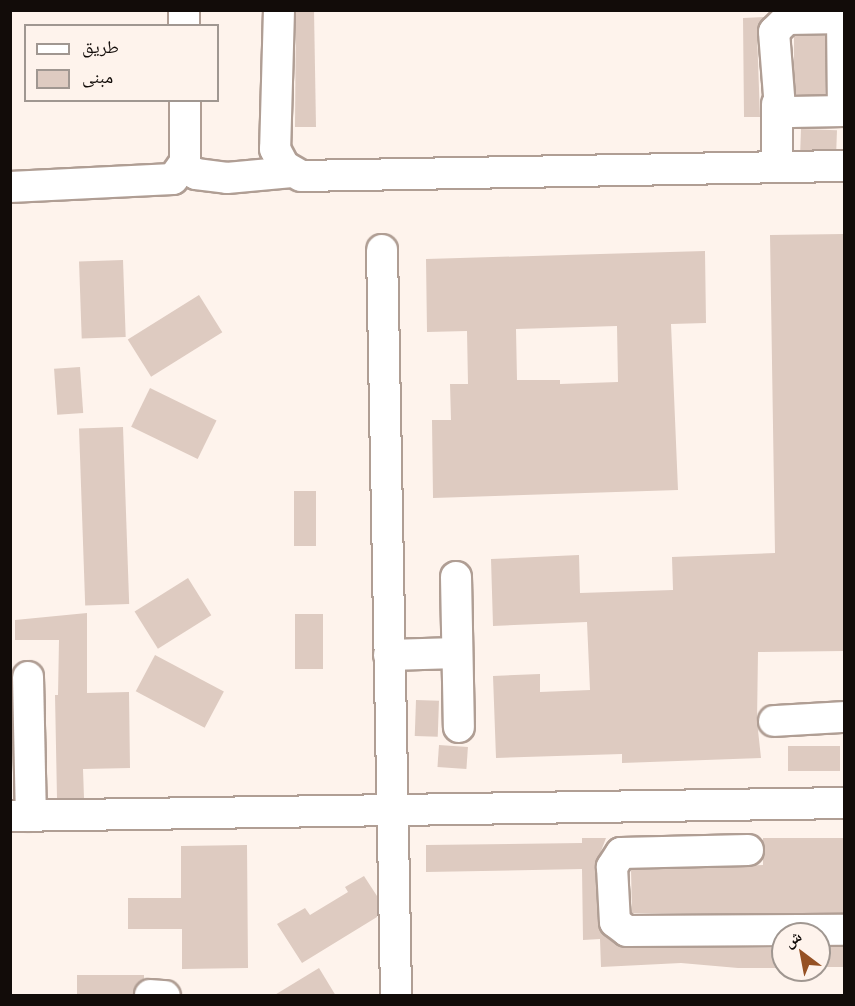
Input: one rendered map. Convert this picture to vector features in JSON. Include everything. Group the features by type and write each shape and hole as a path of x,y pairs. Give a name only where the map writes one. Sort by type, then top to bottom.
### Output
{"lane":[{"path":"279,10 275,148 292,172"},
{"path":"777,104 789,112 844,111 843,18 787,19 777,26 777,104 777,167"},
{"path":"278,101 285,134 301,153 352,173"},
{"path":"10,187 166,182 184,167 185,102"},
{"path":"184,167 196,174 227,178 292,172 311,177 352,173 844,166"},
{"path":"382,250 396,996"},
{"path":"456,577 459,727"},
{"path":"390,656 458,653"},
{"path":"28,677 21,816 392,812 844,803"},
{"path":"774,721 844,717"},
{"path":"713,805 714,851"},
{"path":"748,850 627,852 616,856 612,867 618,927 627,931 844,930"},
{"path":"150,995 165,996"}],"building":[{"path":"296,10 314,10 316,127 295,127"},
{"path":"764,17 757,33 760,117 744,117 743,18"},
{"path":"794,36 825,36 825,95 794,95"},
{"path":"801,129 837,130 836,151 800,150"},
{"path":"844,234 844,651 758,652 757,721 761,758 622,763 622,754 496,758 493,676 540,674 540,692 590,690 587,622 493,626 491,559 579,555 580,593 673,590 672,557 775,553 770,235"},
{"path":"705,251 706,323 671,324 678,490 433,498 432,420 451,420 450,384 468,384 467,331 427,332 426,259","holes":["617,326 618,382 560,384 560,380 517,380 516,329"]},
{"path":"123,260 126,337 82,338 79,262"},
{"path":"199,295 222,332 151,377 128,340"},
{"path":"80,367 83,413 57,415 54,369"},
{"path":"150,388 217,420 198,459 131,427"},
{"path":"123,427 129,604 85,605 79,429"},
{"path":"294,491 316,491 316,546 294,546"},
{"path":"188,578 211,615 158,649 135,611"},
{"path":"87,613 87,693 129,692 130,768 83,769 84,798 57,798 55,695 58,695 59,640 15,640 15,620"},
{"path":"295,614 323,614 323,669 295,669"},
{"path":"155,655 224,692 205,728 136,691"},
{"path":"416,700 439,701 438,737 415,736"},
{"path":"439,745 468,747 466,769 437,767"},
{"path":"788,746 840,746 840,771 788,771"},
{"path":"582,838 606,838 595,867 598,923 604,935 617,945 627,948 771,948 771,968 738,968 681,963 601,967 600,939 583,940 582,869 426,872 426,845 582,843"},
{"path":"763,838 844,838 844,913 632,913 631,870 763,865"},
{"path":"247,845 248,968 182,969 182,929 128,929 128,898 181,898 181,846"},
{"path":"364,876 377,896 377,917 302,963 277,924 305,908 310,915 348,892 345,887"},
{"path":"831,947 844,947 844,967 831,967"},
{"path":"319,968 336,996 273,996"},
{"path":"77,975 144,975 144,979 136,985 133,996 77,996"}]}
